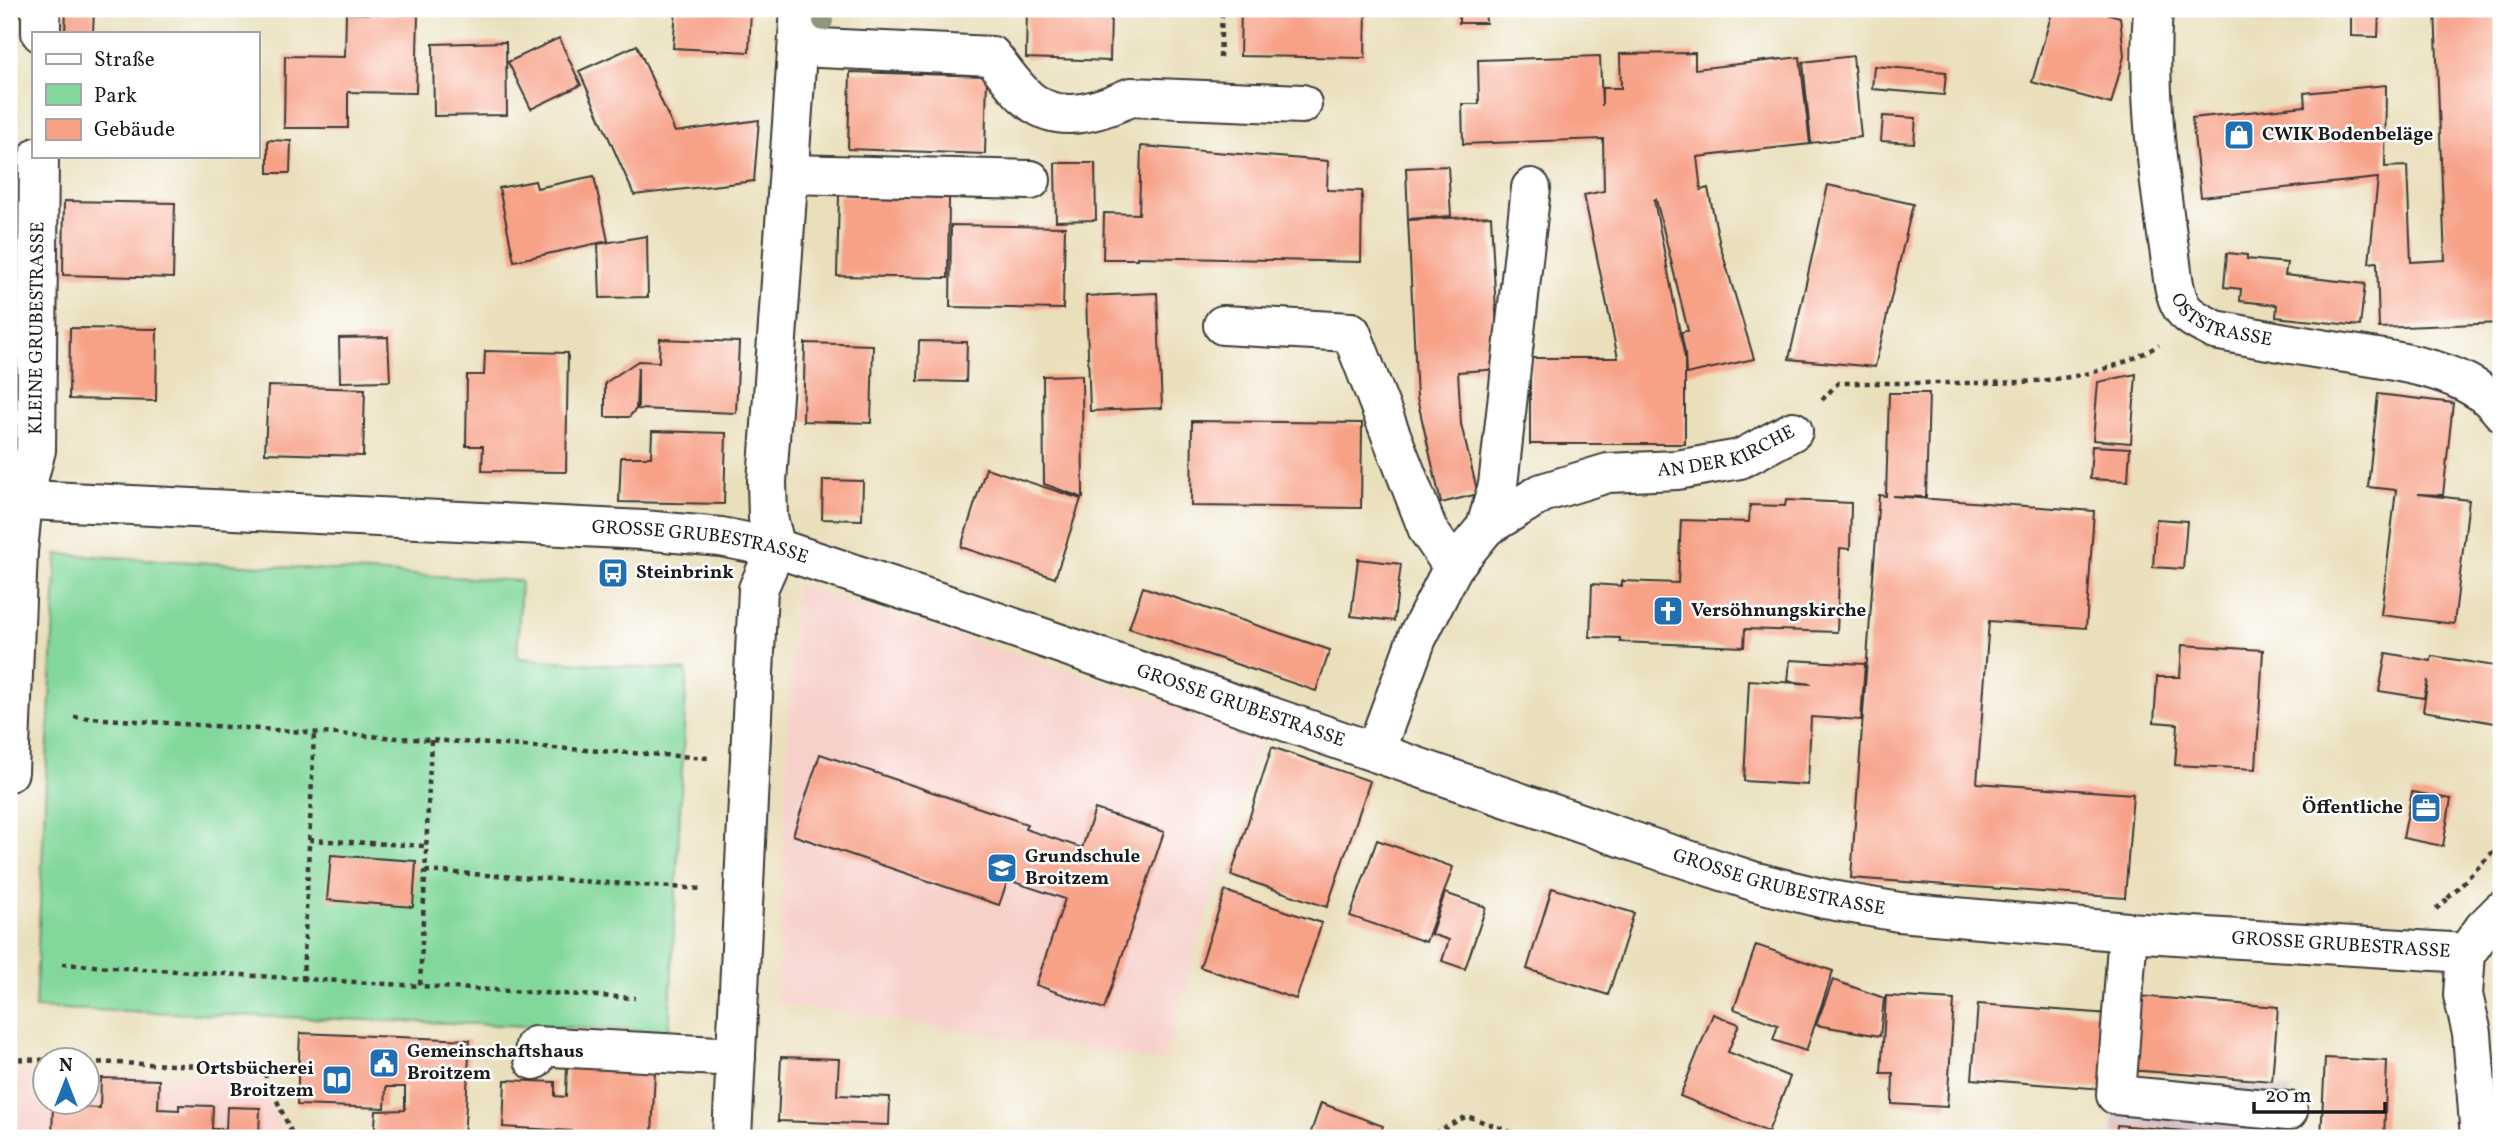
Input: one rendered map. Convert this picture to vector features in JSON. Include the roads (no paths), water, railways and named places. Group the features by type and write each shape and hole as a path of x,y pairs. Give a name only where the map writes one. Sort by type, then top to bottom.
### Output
{"street":[{"path":"41,9 41,32"},
{"path":"732,1138 758,589 776,548 768,518 767,482 800,9"},
{"name":"OSTSTRASSE","path":"2153,9 2152,69 2158,171 2175,287 2181,306 2193,318 2215,330 2374,358 2455,377 2500,405"},
{"path":"798,47 992,56 1033,103 1058,114 1093,111 1131,97 1302,104"},
{"name":"KLEINE GRUBESTRASSE","path":"9,772 18,551 16,499 36,450 39,158"},
{"path":"789,174 1031,180"},
{"path":"1486,527 1498,485 1531,188"},
{"path":"1223,325 1351,331 1429,530 1454,567"},
{"name":"AN DER KIRCHE","path":"1375,752 1417,638 1454,567 1486,527 1542,493 1608,474 1677,470 1741,459 1793,430"},
{"name":"GROSSE GRUBESTRASSE","path":"16,499 643,530 721,537 776,548 1661,851 1756,882 1825,899 1899,912 2129,932 2466,953"},
{"path":"2480,1138 2472,1033 2463,995 2466,953 2484,928 2501,911"},
{"path":"2129,932 2116,1095 2288,1111"},
{"path":"534,1060 535,1046 736,1057"}],"place":[{"name":"CWIK Bodenbeläge","path":"2239,135"},
{"name":"Steinbrink","path":"613,573"},
{"name":"Versöhnungskirche","path":"1668,611"},
{"name":"Öffentliche","path":"2426,808"},
{"name":"Grundschule Broitzem","path":"1002,868"},
{"name":"Gemeinschaftshaus Broitzem","path":"384,1063"},
{"name":"Ortsbücherei Broitzem","path":"337,1080"}]}
